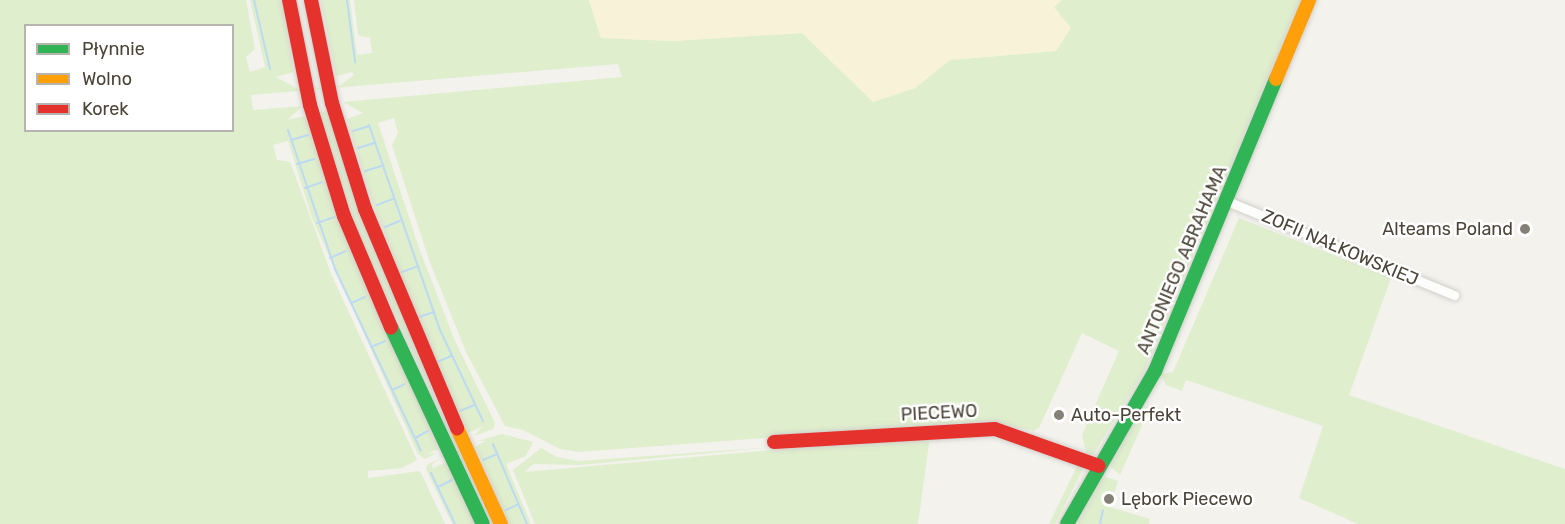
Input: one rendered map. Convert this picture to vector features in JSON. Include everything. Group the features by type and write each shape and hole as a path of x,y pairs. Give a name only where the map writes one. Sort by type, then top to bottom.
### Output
{"main road":[{"path":"289,0 310,105 361,259 483,524"},
{"path":"311,0 332,103 356,183 394,284 501,524"},
{"name":"ANTONIEGO ABRAHAMA","path":"1067,524 1155,370 1309,0"},
{"name":"PIECEWO","path":"774,442 996,429 1099,466"}],"street":[{"name":"ZOFII NAŁKOWSKIEJ","path":"1227,201 1454,295"}],"green space":[{"path":"0,0 246,0 255,49 246,57 250,72 265,67 250,0 281,0 294,72 276,77 298,89 339,86 354,75 352,72 336,76 321,0 350,0 357,55 372,53 370,38 358,35 354,0 589,0 601,38 673,41 802,33 873,102 915,88 950,60 1056,51 1054,7 1062,0 1300,0 1144,371 1093,455 1086,453 1082,435 1119,351 1082,333 1039,428 1033,431 990,421 579,452 560,449 523,430 505,426 466,352 429,260 392,145 398,133 394,118 378,123 420,251 455,341 495,423 493,429 474,436 483,426 468,433 425,340 370,194 347,119 363,113 343,102 622,77 618,64 251,95 253,110 303,106 287,120 305,116 438,449 427,454 437,453 425,459 418,454 312,218 288,141 273,145 277,160 290,162 332,276 417,460 402,468 368,471 368,478 420,471 445,524 0,524"},
{"path":"328,111 495,524 362,245 318,112"},
{"path":"1239,218 1391,278 1349,395 1565,469 1565,524 1358,524 1299,498 1323,426 1186,380 1182,391 1166,385 1161,374 1173,372"},
{"path":"1150,406 1174,411 1146,416 1120,475 1110,466 1143,408"},
{"path":"470,433 476,446 486,441 478,441 502,434 533,442 526,456 506,464 531,524 509,524"},
{"path":"930,436 918,524 535,524 513,470 541,448 557,457 579,461 775,447 580,465 533,464 525,472"},
{"path":"440,459 432,464 433,468 446,462 474,524 452,524 426,469 428,464"},
{"path":"1079,462 1085,465 1055,524 1049,524"},
{"path":"1104,476 1118,481 1110,507 1150,519 1149,524 1077,524"}],"sand":[{"path":"589,0 1062,0 1054,7 1071,28 1056,51 950,60 915,88 873,102 802,33 673,41 601,38"}],"waterway":[{"path":"254,0 270,69"},
{"path":"347,0 355,62"},
{"path":"369,125 440,330 483,421"},
{"path":"353,131 369,126"},
{"path":"288,130 335,269 421,451"},
{"path":"291,140 308,135"},
{"path":"358,148 374,143"},
{"path":"297,164 314,159"},
{"path":"365,171 381,166"},
{"path":"305,188 322,182"},
{"path":"377,205 393,199"},
{"path":"317,223 334,217"},
{"path":"385,227 400,221"},
{"path":"330,258 346,251"},
{"path":"402,272 416,267"},
{"path":"351,303 365,297"},
{"path":"419,317 434,312"},
{"path":"371,347 385,341"},
{"path":"437,362 451,356"},
{"path":"392,390 405,384"},
{"path":"460,411 474,405"},
{"path":"415,438 428,431"},
{"path":"493,444 527,524"},
{"path":"483,460 497,454"},
{"path":"431,473 455,524"},
{"path":"438,487 452,480"},
{"path":"506,510 519,504"},
{"path":"1100,524 1103,510"}],"traffic: fast":[{"path":"1067,524 1155,371 1276,79"},
{"path":"391,327 483,524"}],"traffic: slow":[{"path":"1276,79 1309,0"},
{"path":"457,428 501,524"}],"traffic: jam":[{"path":"289,0 310,105 344,216 391,327"},
{"path":"311,0 332,103 365,209 457,428"},
{"path":"774,442 995,429 1099,466"}],"place":[{"name":"Alteams Poland","path":"1525,229"},
{"name":"Auto-Perfekt","path":"1059,415"},
{"name":"Lębork Piecewo","path":"1109,499"}]}
